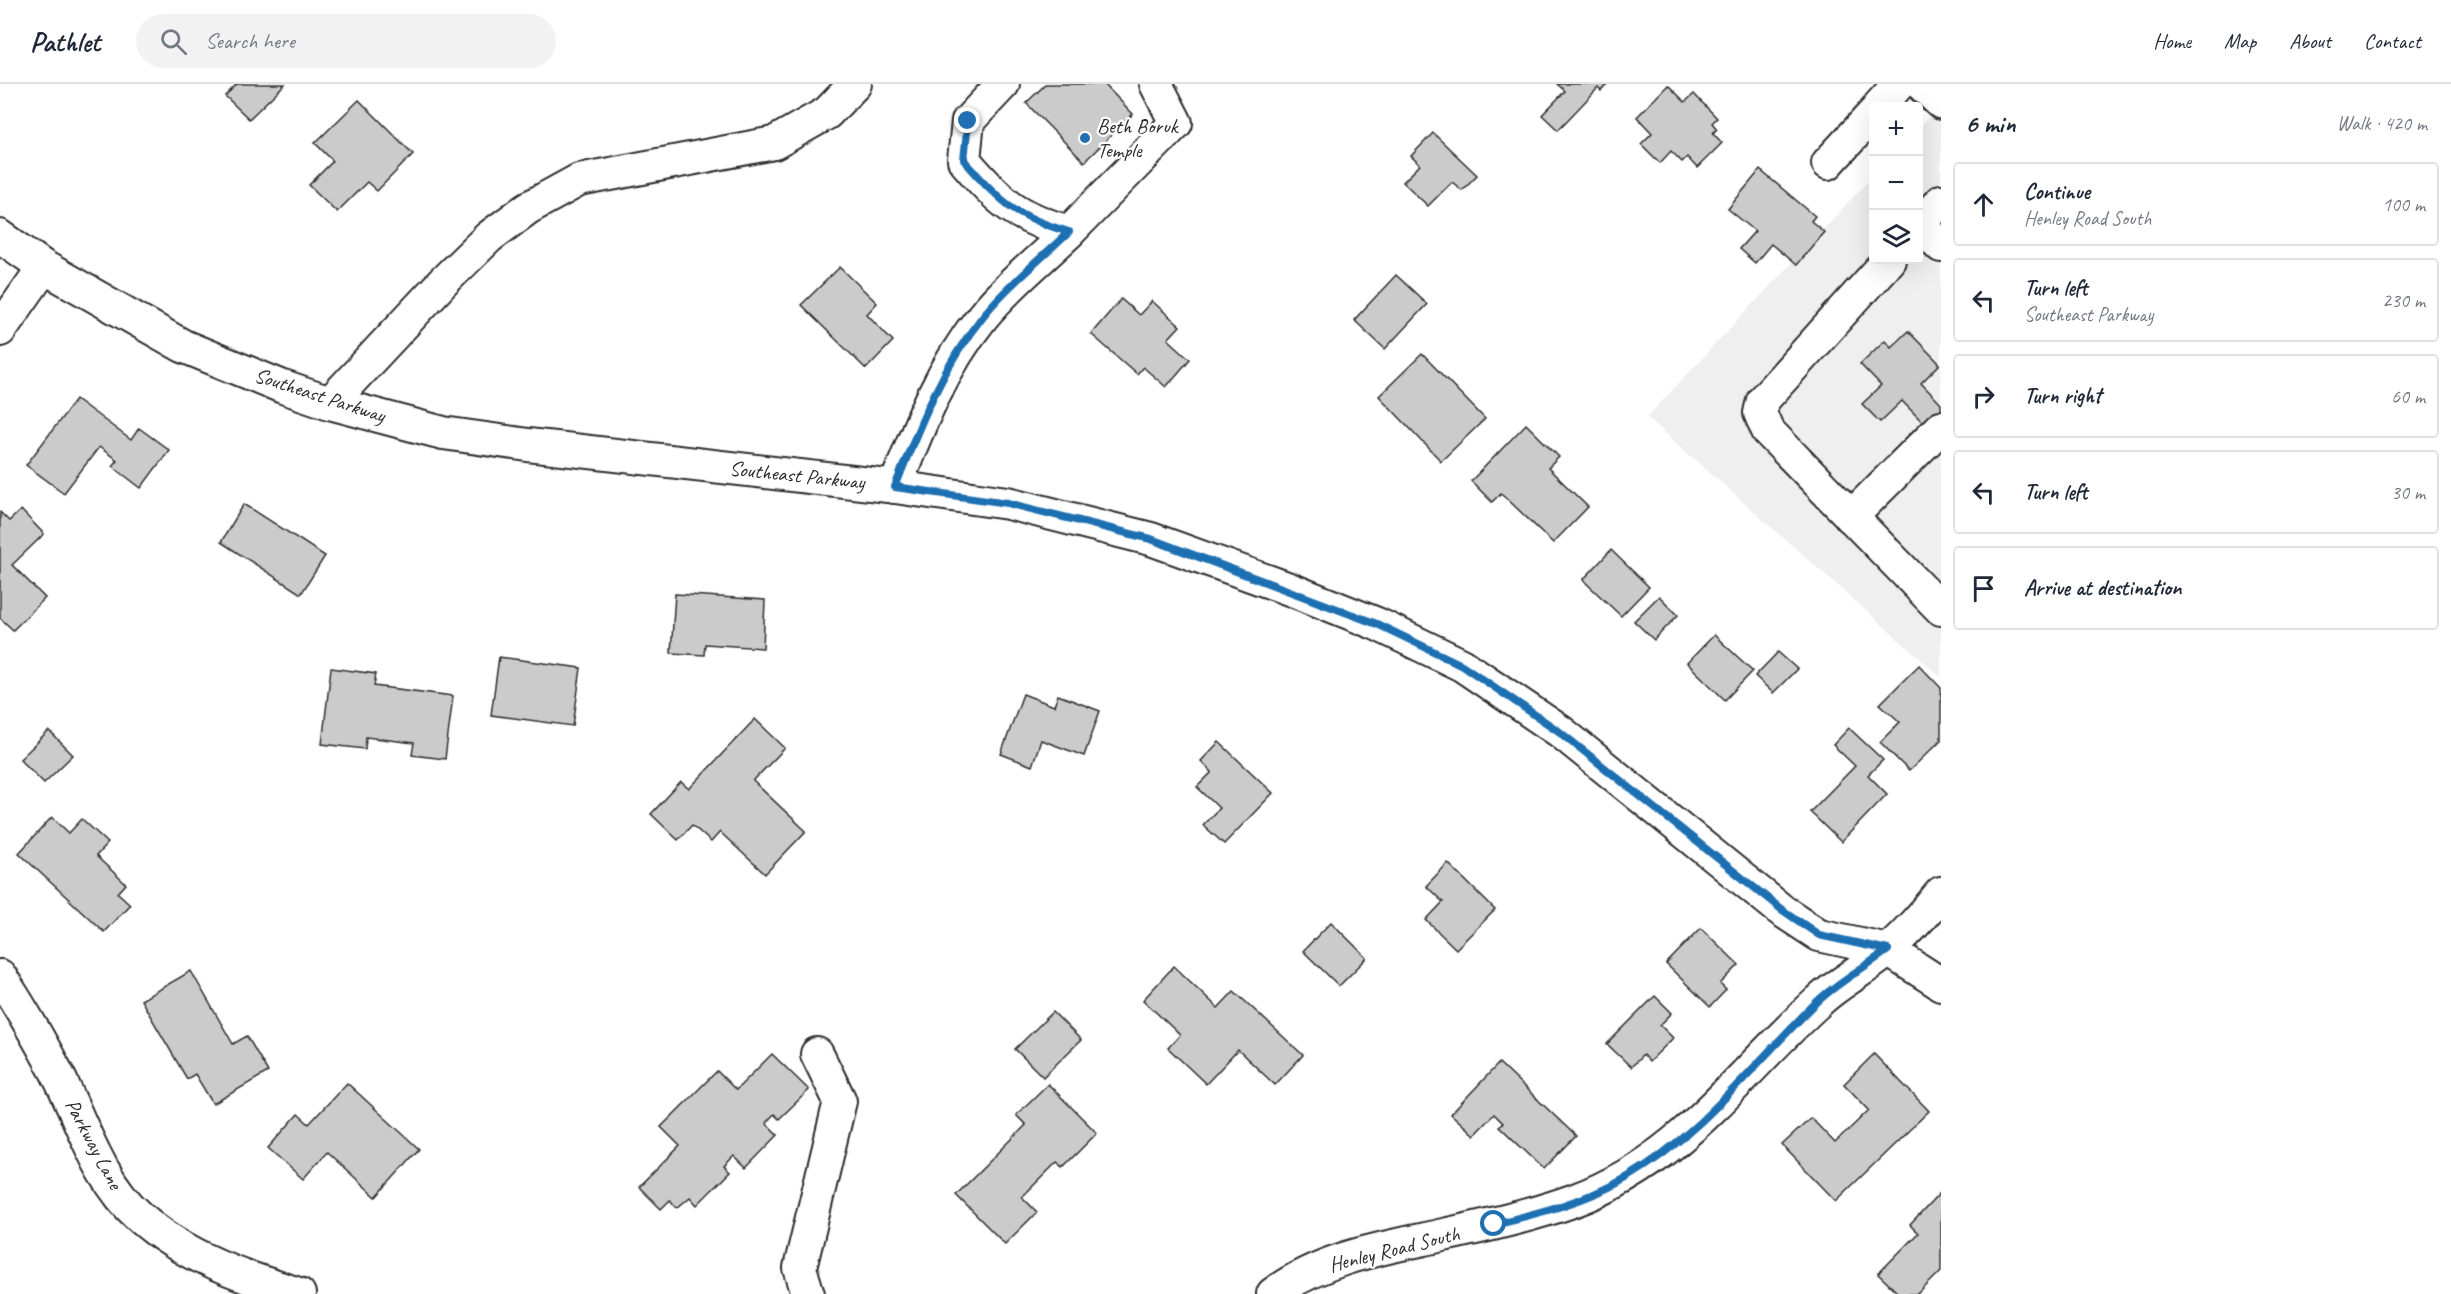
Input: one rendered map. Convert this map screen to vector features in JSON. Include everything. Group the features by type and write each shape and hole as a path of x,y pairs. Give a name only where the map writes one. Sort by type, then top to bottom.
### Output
{"main road":[{"path":"1922,84 1941,102"}],"street":[{"path":"330,403 443,282 489,237 528,208 579,180 774,143 827,113 855,84"},
{"path":"1004,84 968,121 964,160 995,196 1036,223 1069,232"},
{"path":"895,487 924,412 952,359 984,314 1069,232 1176,123 1156,84"},
{"path":"1883,102 1899,84"},
{"path":"1828,163 1869,118"},
{"path":"1927,232 1941,201"},
{"name":"Southeast Parkway","path":"0,236 44,267 183,346 283,387 330,403 464,436 895,487 1008,503 1151,539 1377,624 1462,665 1560,732 1781,909 1819,935 1888,950 1941,984"},
{"path":"1885,264 1763,400 1760,413 1768,431 1941,609"},
{"path":"0,330 44,267"},
{"path":"1851,517 1941,427"},
{"name":"Henley Road South","path":"1273,1294 1311,1271 1376,1250 1535,1214 1627,1178 1673,1145 1711,1112 1820,1000 1888,950 1941,893"},
{"name":"Parkway Lane","path":"0,976 55,1070 112,1184 139,1216 189,1253 254,1281 299,1294"},
{"path":"808,1294 800,1268 840,1101 817,1054"}],"shaded area":[{"path":"1941,104 1941,677 1647,417 1869,180 1869,264 1923,264 1923,124"}],"building":[{"path":"237,84 285,84 249,119 225,96"},
{"name":"Beth Boruk Temple","path":"1046,84 1104,84 1133,114 1084,162 1026,103"},
{"path":"1557,84 1608,84 1601,91 1598,88 1558,130 1542,115 1565,91"},
{"path":"1668,85 1685,102 1694,94 1717,118 1712,123 1717,129 1713,133 1722,143 1697,168 1687,157 1682,162 1671,151 1660,163 1641,144 1652,133 1637,117"},
{"path":"359,100 413,154 377,191 367,182 337,212 309,185 333,161 315,143"},
{"path":"1433,133 1477,175 1462,190 1452,182 1428,206 1403,182 1420,165 1411,156"},
{"path":"1760,170 1815,216 1811,221 1824,232 1796,265 1771,244 1755,263 1739,249 1755,231 1728,209"},
{"path":"840,267 877,303 867,314 893,341 866,369 801,305"},
{"path":"1396,275 1427,304 1385,349 1354,320"},
{"path":"1121,299 1139,315 1152,301 1180,326 1168,339 1190,359 1166,387 1143,367 1137,374 1091,334"},
{"path":"1908,331 1940,364 1921,383 1941,404 1941,441 1902,401 1880,422 1862,404 1881,386 1860,364 1885,340 1891,347"},
{"path":"1422,354 1485,419 1441,461 1379,396"},
{"path":"76,399 131,440 139,428 169,450 141,488 112,466 117,460 99,447 64,493 26,465"},
{"path":"1526,424 1559,457 1548,468 1588,507 1553,543 1501,493 1492,502 1471,481"},
{"path":"244,504 325,556 301,594 221,542"},
{"path":"21,510 44,534 12,565 45,598 13,630 0,618 0,512 9,521"},
{"path":"1611,550 1649,587 1621,616 1583,580"},
{"path":"675,594 765,600 763,648 705,644 704,655 671,653"},
{"path":"1659,596 1678,615 1654,640 1634,621"},
{"path":"1714,635 1753,671 1725,700 1687,663"},
{"path":"1778,652 1797,669 1773,693 1755,676"},
{"path":"499,657 581,668 573,726 491,715"},
{"path":"1919,665 1941,688 1941,740 1909,771 1880,742 1900,722 1880,704"},
{"path":"331,668 376,674 374,686 453,696 445,759 412,755 414,743 366,737 365,749 322,744"},
{"path":"1023,694 1054,706 1058,695 1100,711 1084,756 1041,740 1032,766 1001,754"},
{"path":"755,719 785,748 753,781 806,831 765,874 720,832 711,842 692,825 678,840 651,814 681,782 689,789"},
{"path":"1849,728 1883,760 1868,775 1887,794 1841,842 1810,812 1855,766 1833,745"},
{"path":"49,731 73,755 44,783 20,759"},
{"path":"1219,742 1273,793 1224,844 1203,825 1219,808 1197,787 1212,772 1201,761"},
{"path":"52,817 69,833 82,819 108,843 96,856 126,884 118,893 130,904 104,932 19,853"},
{"path":"1448,863 1495,910 1456,949 1426,920 1443,902 1426,886"},
{"path":"1331,922 1367,958 1339,986 1303,951"},
{"path":"1701,928 1739,965 1720,984 1726,990 1710,1007 1666,964"},
{"path":"1174,966 1218,1008 1234,991 1303,1055 1275,1085 1238,1050 1206,1084 1168,1048 1180,1035 1143,1000"},
{"path":"191,971 233,1044 247,1036 268,1072 213,1104 195,1074 187,1079 141,1000"},
{"path":"1655,996 1672,1013 1660,1025 1673,1038 1649,1062 1643,1055 1631,1067 1607,1044"},
{"path":"1053,1012 1081,1040 1043,1077 1015,1049"},
{"path":"772,1054 809,1090 779,1119 774,1114 766,1123 778,1135 746,1168 734,1156 724,1166 730,1172 697,1205 690,1197 677,1208 670,1200 661,1209 639,1187 680,1146 661,1127 717,1071 736,1090"},
{"path":"1874,1054 1929,1111 1836,1201 1782,1145 1811,1118 1835,1143 1869,1110 1844,1084"},
{"path":"1499,1063 1576,1136 1544,1169 1499,1126 1503,1123 1494,1114 1474,1135 1451,1114"},
{"path":"347,1083 419,1149 376,1197 327,1152 303,1179 268,1148 298,1114 309,1124"},
{"path":"1048,1084 1097,1133 1063,1167 1057,1162 1022,1197 1037,1212 1005,1244 956,1195 1026,1125 1016,1115"},
{"path":"1941,1192 1941,1271 1918,1294 1899,1294 1878,1274 1918,1233 1910,1225"}],"place":[{"name":"Beth Boruk Temple","path":"1085,138"}],"route":[{"path":"968,121 964,160 995,196 1036,223 1069,232 984,314 952,359 924,412 895,487 1008,503 1151,539 1292,590 1377,624 1462,665 1560,732 1781,909 1819,935 1888,950 1820,1000 1711,1112 1673,1145 1627,1178 1576,1200 1535,1214 1494,1224"}]}
